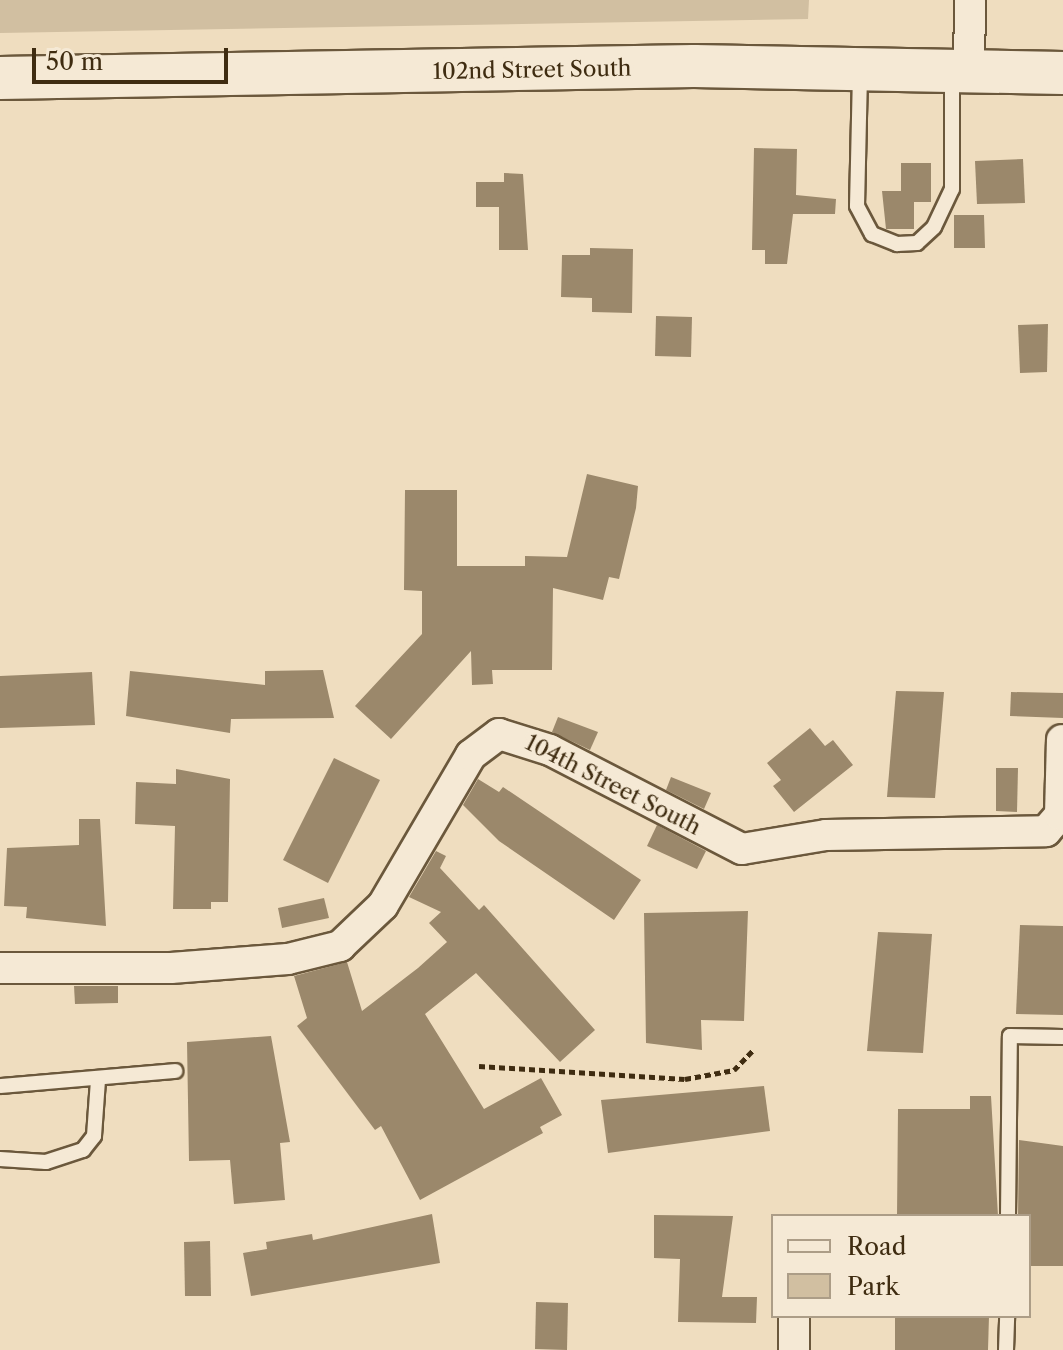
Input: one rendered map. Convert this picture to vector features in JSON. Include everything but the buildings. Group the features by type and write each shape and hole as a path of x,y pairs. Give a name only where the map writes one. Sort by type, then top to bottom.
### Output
{"street":[{"path":"961,71 970,0"},
{"name":"102nd Street South","path":"0,78 860,69 1063,73"},
{"name":"104th Street South","path":"0,968 171,968 288,959 340,946 383,905 471,755 499,734 550,750 742,849 826,835 1046,831 1060,815 1062,740"},
{"path":"794,1318 794,1350"}],"lane":[{"path":"860,69 857,206 872,234 897,244 917,243 934,227 952,189 961,71"},
{"path":"1008,1214 1010,1036 1063,1037"},
{"path":"0,1086 175,1071"},
{"path":"0,1159 46,1162 83,1150 94,1136 98,1080"},
{"path":"1006,1350 1007,1318"}],"path":[{"path":"479,1066 685,1079 734,1070 753,1050"}],"green space":[{"path":"0,0 809,0 808,19 0,33"}]}
